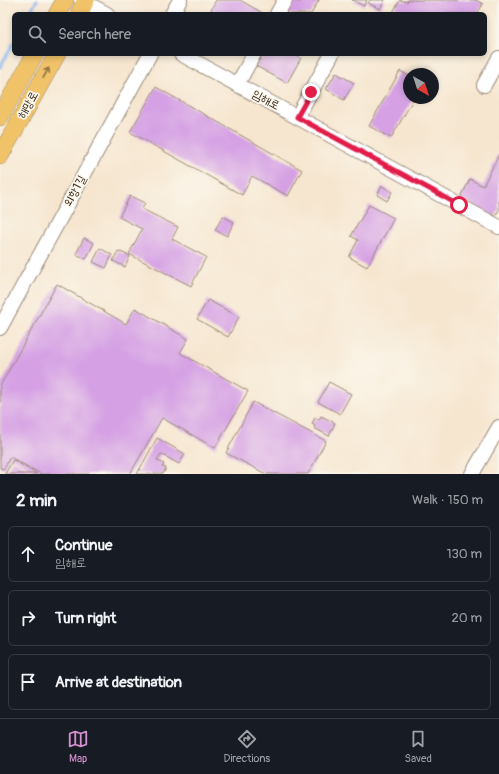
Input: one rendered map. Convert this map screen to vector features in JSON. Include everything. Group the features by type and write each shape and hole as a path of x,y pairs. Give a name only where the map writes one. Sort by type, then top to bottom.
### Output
{"main road":[{"path":"58,12 65,0"},
{"name":"해망로","path":"0,117 34,56"},
{"name":"해망로","path":"0,156 55,56"}],"street":[{"path":"173,12 180,0"},
{"path":"278,12 285,0"},
{"path":"83,4 102,12"},
{"name":"외항1길","path":"0,328 149,56"},
{"name":"임해로","path":"185,56 499,227"},
{"path":"237,85 253,56"},
{"path":"297,117 331,56"},
{"path":"484,85 499,58"},
{"path":"472,474 499,427"}],"building":[{"path":"216,0 240,0 261,12 210,12"},
{"path":"291,0 300,2 300,0 319,0 312,12 284,12"},
{"path":"352,0 367,0 364,6"},
{"path":"370,0 385,0 380,9 368,3"},
{"path":"400,0 407,2 408,0 476,0 483,4 478,12 393,12"},
{"path":"262,56 297,56 301,58 287,83 256,66"},
{"path":"400,71 403,73 403,104 411,104 391,138 369,126"},
{"path":"336,73 354,83 344,100 326,89"},
{"path":"156,87 302,170 288,196 252,176 242,195 130,132"},
{"path":"499,154 499,210 495,217 460,199 470,179 483,186"},
{"path":"382,186 392,192 387,201 377,195"},
{"path":"130,196 145,203 142,209 178,227 172,239 206,257 191,286 129,254 142,229 119,217"},
{"path":"369,205 394,218 367,267 349,257 358,240 351,236"},
{"path":"223,216 234,222 227,236 215,230"},
{"path":"84,238 94,243 86,259 76,254"},
{"path":"100,248 112,255 106,268 93,262"},
{"path":"118,251 130,256 125,267 113,261"},
{"path":"57,284 126,324 135,308 188,339 180,353 248,391 215,448 162,418 130,474 41,474 10,457 4,469 0,468 0,386"},
{"path":"208,300 239,317 228,337 197,319"},
{"path":"329,382 351,394 340,414 318,402"},
{"path":"253,402 326,441 308,474 266,474 226,453"},
{"path":"321,416 335,423 329,436 314,428 315,426 312,424 315,417 319,420"},
{"path":"157,438 185,454 179,464 161,454 157,460 164,464 162,467 166,468 163,474 137,474"},
{"path":"13,460 37,474 5,474"}],"waterway":[{"path":"30,12 37,0"},
{"path":"0,67 12,46"}],"route":[{"path":"311,92 297,117 459,205"}]}
